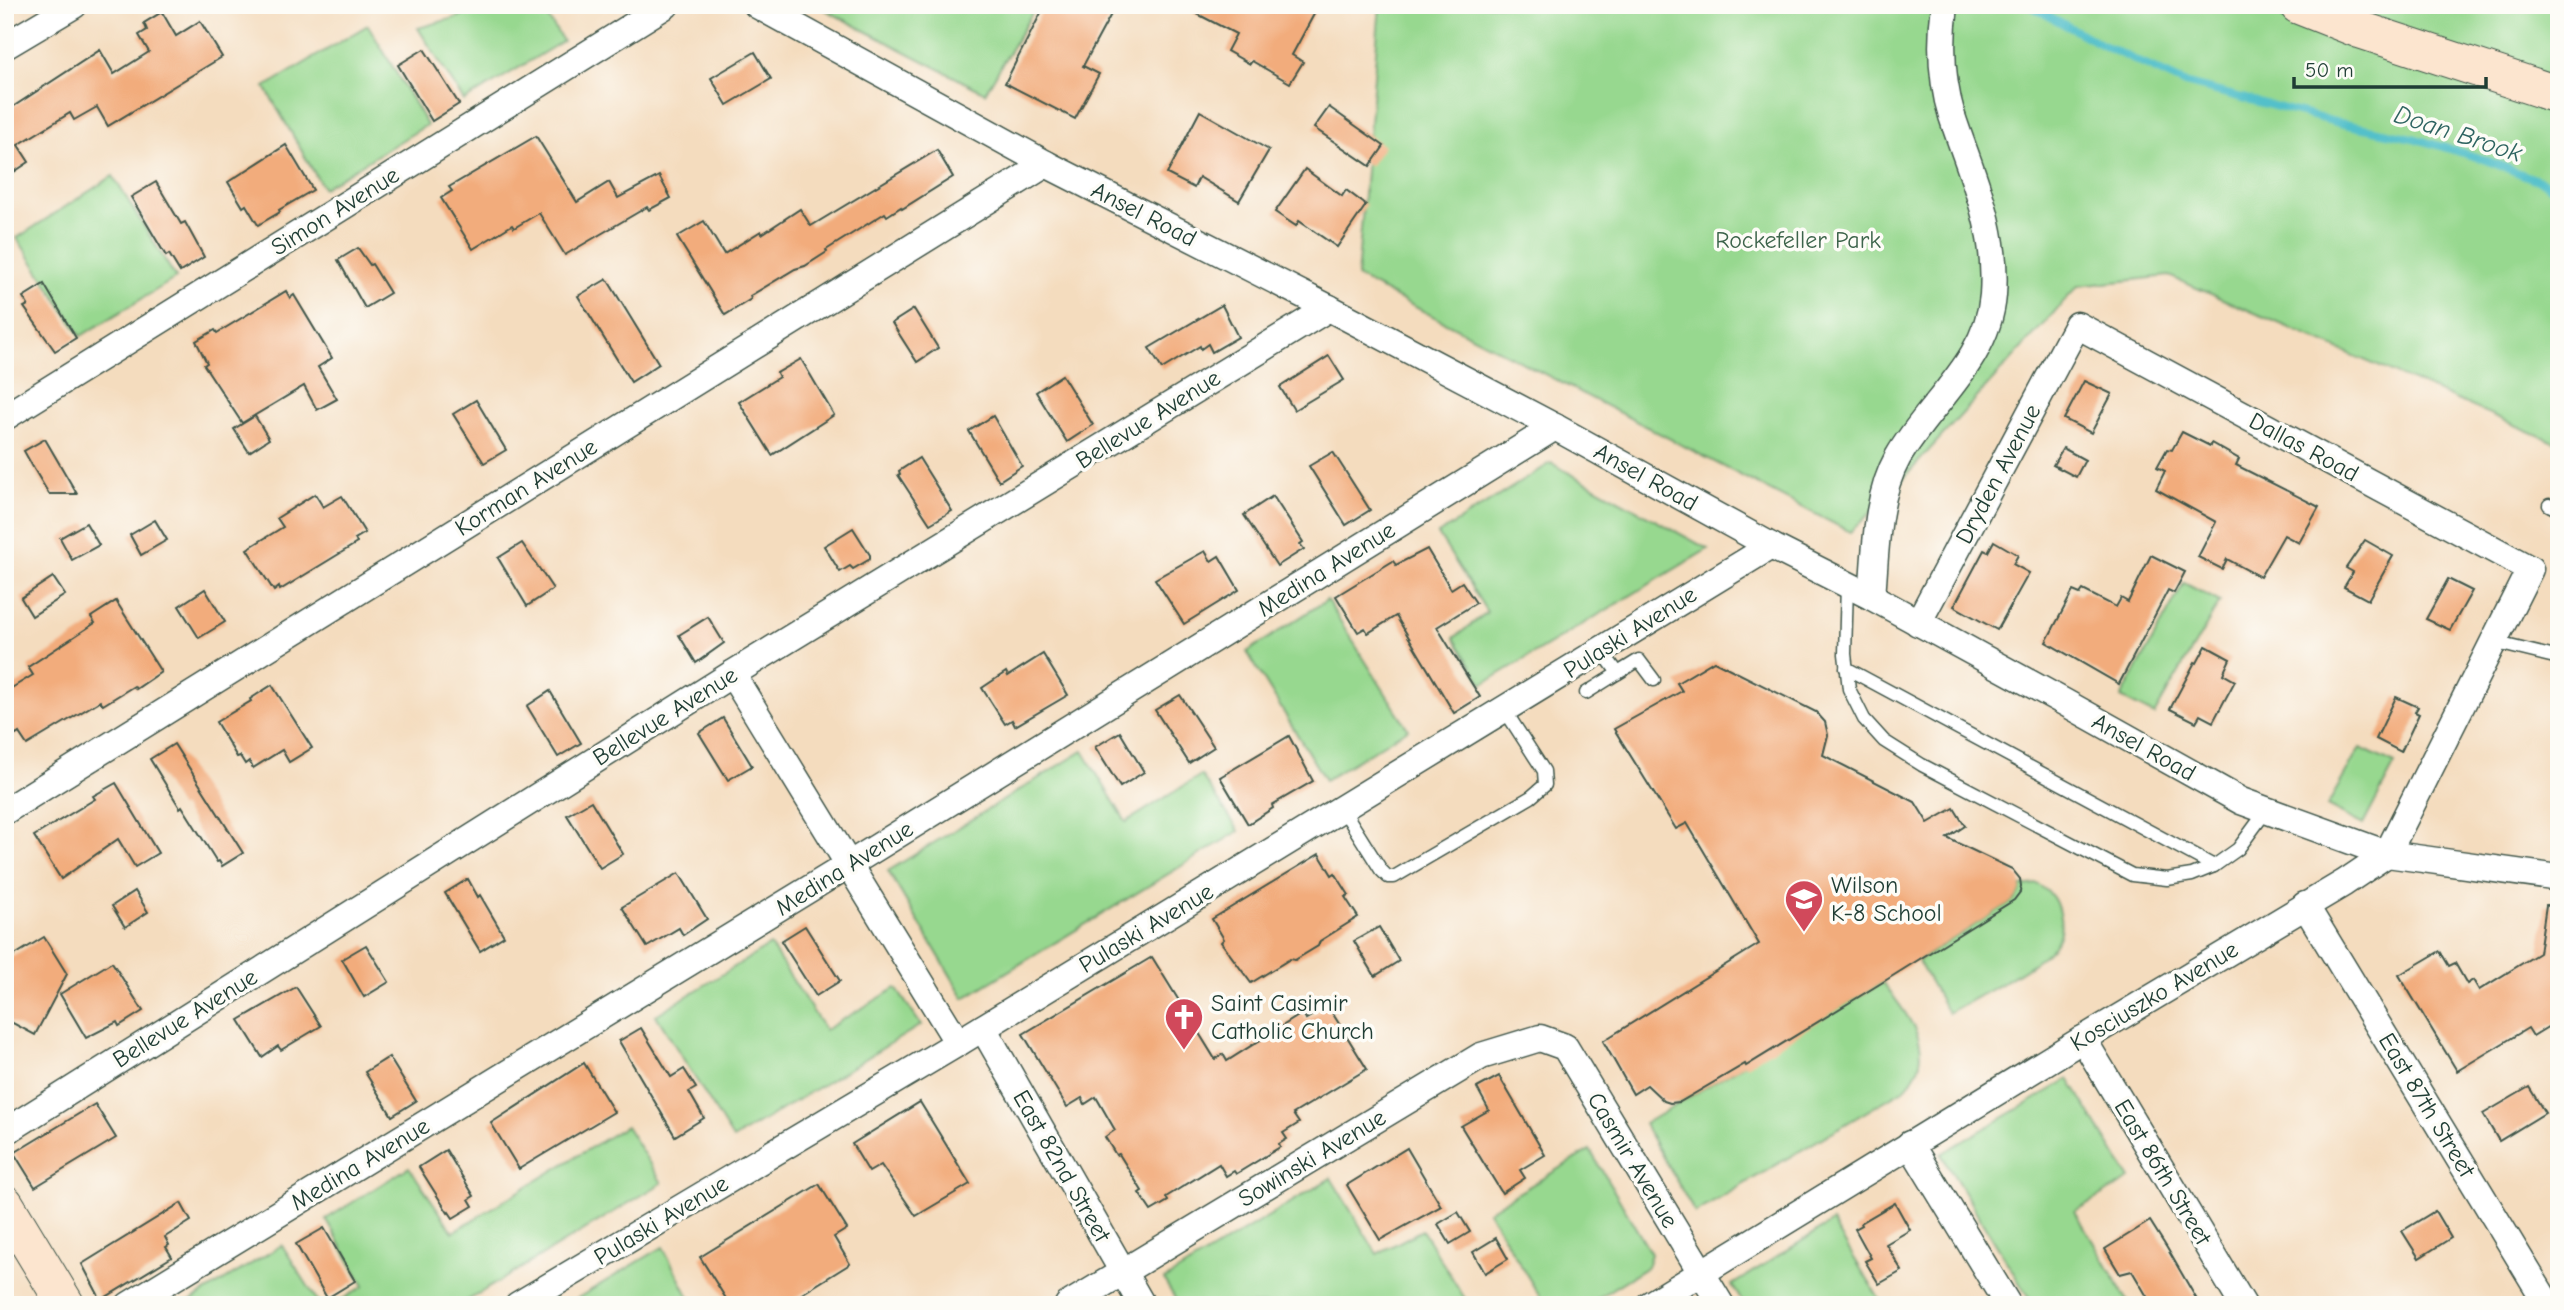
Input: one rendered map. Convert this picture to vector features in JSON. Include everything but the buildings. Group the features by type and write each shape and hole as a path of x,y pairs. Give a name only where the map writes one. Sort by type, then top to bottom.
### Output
{"main road":[{"path":"2298,5 2361,30 2559,95"},
{"path":"5,1204 66,1305"}],"street":[{"path":"5,46 74,5"},
{"name":"Simon Avenue","path":"5,417 666,5"},
{"name":"Ansel Road","path":"757,5 1046,164 1555,427 2241,801 2387,855 2559,878"},
{"path":"1871,597 1878,531 1890,476 1912,437 1975,352 1988,326 1993,296 1993,257 1988,217 1952,116 1946,91 1941,47 1943,15"},
{"name":"Korman Avenue","path":"5,811 1046,164"},
{"name":"Bellevue Avenue","path":"5,1132 732,674 1329,308"},
{"name":"Dallas Road","path":"2077,325 2530,569 2493,642"},
{"name":"Dryden Avenue","path":"1918,623 2077,325"},
{"name":"Medina Avenue","path":"129,1305 850,864 1555,427"},
{"name":"Pulaski Avenue","path":"519,1305 983,1028 1771,546"},
{"path":"2387,855 2493,642"},
{"path":"732,674 958,1043"},
{"name":"Kosciuszko Avenue","path":"1649,1305 2387,855"},
{"name":"East 87th Street","path":"2305,905 2548,1305"},
{"name":"East 82nd Street","path":"983,1028 1142,1305"},
{"name":"Sowinski Avenue","path":"1068,1305 1482,1056 1540,1038 1565,1047"},
{"name":"East 86th Street","path":"2083,1039 2243,1305"},
{"name":"Casmir Avenue","path":"1565,1047 1721,1305"},
{"path":"1910,1144 2008,1305"}],"lane":[{"path":"1847,584 1846,668 1849,689 1864,719 1884,741 1934,771 2132,875 2167,879 2192,875 2214,866 2238,849 2266,811"},
{"path":"2493,642 2559,658"},
{"path":"1601,650 1618,673"},
{"path":"1586,693 1639,660 1654,680"},
{"path":"1846,668 2214,866"},
{"path":"1342,808 1381,870 1388,877 1394,877 1531,797 1545,785 1544,771 1504,709"}],"green space":[{"path":"500,5 540,5 563,41 464,101 418,28"},
{"path":"816,5 1037,5 985,93"},
{"name":"Rockefeller Park","path":"1380,5 2559,5 2559,444 2169,276 2078,286 1884,500 1850,532 1357,277"},
{"path":"368,25 427,125 323,188 265,87"},
{"path":"113,176 176,278 81,336 17,238"},
{"path":"1551,463 1708,549 1483,684 1454,638 1487,612 1438,534"},
{"path":"2184,583 2220,602 2154,715 2121,698"},
{"path":"1327,600 1408,729 1325,780 1247,652"},
{"path":"2360,748 2395,764 2363,825 2327,806"},
{"path":"1083,751 1126,822 1201,775 1239,831 964,998 888,871"},
{"path":"2037,884 2052,896 2058,908 2060,929 2055,944 2035,962 1948,1013 1918,961 2014,900 2021,886"},
{"path":"770,945 825,1030 896,988 921,1025 733,1139 656,1015"},
{"path":"1883,982 1917,1034 1921,1048 1915,1076 1903,1090 1695,1213 1644,1124"},
{"path":"2069,1079 2130,1179 2075,1211 2130,1305 2033,1305 1941,1154"},
{"path":"626,1126 662,1183 460,1305 333,1305 364,1286 326,1219 409,1167 453,1232"},
{"path":"1590,1150 1651,1254 1647,1267 1586,1305 1545,1305 1488,1211"},
{"path":"1331,1178 1377,1254 1422,1230 1469,1305 1179,1305 1164,1280"},
{"path":"1832,1222 1883,1305 1744,1305 1732,1285"},
{"path":"282,1245 320,1305 184,1305"},
{"path":"663,1247 693,1305 566,1305"}],"waterway":[{"name":"Doan Brook","path":"2029,5 2102,45 2184,83 2339,123 2413,138 2483,159 2545,183 2559,192"}],"place":[{"name":"Wilson K-8 School","path":"1804,933"},
{"name":"Saint Casimir Catholic Church","path":"1184,1051"}]}
